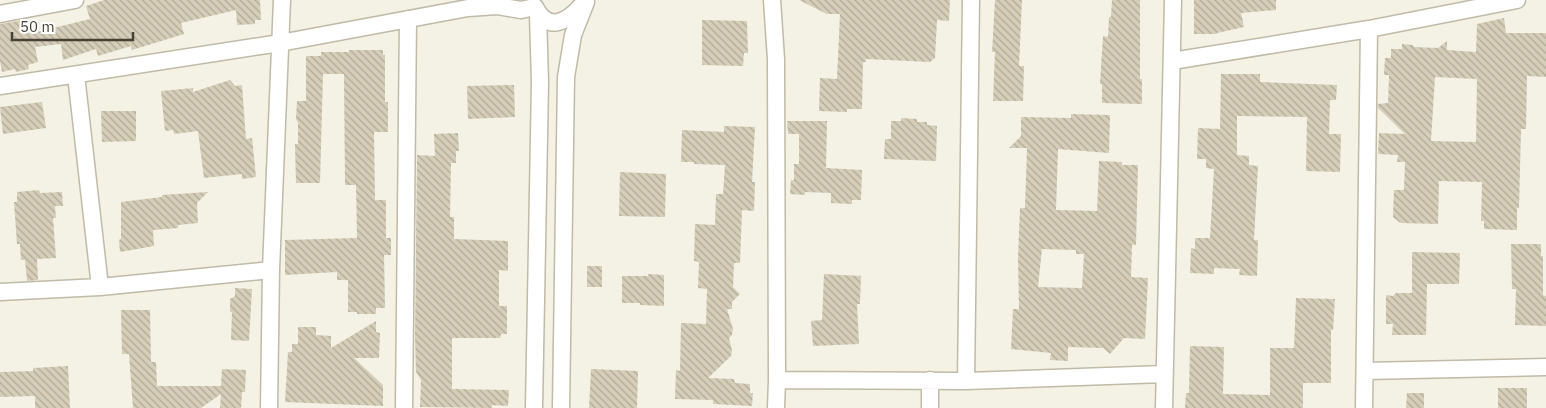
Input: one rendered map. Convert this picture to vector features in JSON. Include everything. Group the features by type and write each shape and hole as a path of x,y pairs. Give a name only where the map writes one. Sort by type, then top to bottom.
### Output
{"street":[{"path":"0,14 75,0"},
{"path":"269,408 271,270 282,0"},
{"path":"772,0 776,58 776,408"},
{"path":"966,381 971,0"},
{"path":"1164,408 1173,0"},
{"path":"1172,61 1369,29 1517,0"},
{"path":"535,7 550,22 564,21 571,18 586,1"},
{"path":"561,408 566,77 573,35 586,1"},
{"path":"0,86 280,43 501,3 521,10 535,7"},
{"path":"534,408 540,82 535,7"},
{"path":"404,408 408,20"},
{"path":"1364,408 1369,29"},
{"path":"76,75 100,287"},
{"path":"0,292 100,287 271,270"},
{"path":"1365,371 1546,367"},
{"path":"777,380 966,381 1164,374"},
{"path":"930,380 930,408"}],"building":[{"path":"104,0 260,0 261,20 255,20 255,24 237,25 236,10 181,23 184,34 132,50 131,46 98,56 96,49 63,60 61,44 35,47 38,62 28,65 29,69 16,72 15,69 2,72 0,61 0,24 30,19 33,33 90,19 86,6"},
{"path":"799,0 950,0 949,21 937,20 935,58 930,62 866,59 866,62 863,62 862,109 847,109 847,112 819,111 820,78 837,79 840,14 827,14"},
{"path":"995,0 1022,0 1019,66 1024,66 1023,101 993,101 995,52 992,52"},
{"path":"1112,0 1140,0 1140,79 1142,79 1142,104 1102,103 1102,84 1100,84 1103,36 1108,37"},
{"path":"1194,0 1276,0 1276,10 1241,13 1244,27 1217,34 1194,34"},
{"path":"1504,18 1506,33 1546,33 1546,77 1527,76 1526,129 1521,129 1517,230 1484,229 1484,221 1481,221 1482,182 1439,181 1438,224 1399,222 1393,217 1394,190 1404,190 1405,162 1397,162 1398,155 1378,154 1379,133 1405,134 1378,108 1378,104 1388,103 1389,75 1384,75 1385,58 1391,58 1391,49 1402,49 1402,44 1413,45 1414,47 1438,48 1447,41 1447,50 1476,52 1477,24","holes":["1435,77 1477,79 1476,142 1431,141"]},
{"path":"702,20 747,21 748,53 744,53 743,66 702,65"},
{"path":"349,50 383,50 383,55 385,55 385,102 388,102 388,132 374,132 375,200 386,200 386,238 391,238 391,255 384,255 385,308 376,308 376,314 348,312 348,280 337,280 337,272 285,275 285,240 357,238 356,185 345,185 344,74 323,74 320,183 296,183 295,144 298,144 297,101 306,101 306,56 321,56 321,52 349,52"},
{"path":"1221,74 1260,74 1260,82 1337,85 1336,100 1330,100 1329,134 1341,134 1340,172 1306,171 1307,117 1237,116 1237,155 1249,156 1249,165 1258,166 1254,240 1258,240 1257,276 1239,275 1240,269 1214,268 1214,274 1190,273 1191,248 1195,249 1195,238 1210,238 1214,169 1206,168 1206,159 1197,159 1198,128 1220,129"},
{"path":"230,80 235,86 242,85 246,139 252,138 256,177 242,179 242,174 204,178 198,131 174,134 173,130 165,131 161,91 193,88 193,92"},
{"path":"514,85 515,117 468,119 467,86"},
{"path":"42,102 46,128 3,134 0,107"},
{"path":"101,111 136,111 136,141 102,142"},
{"path":"1071,114 1110,115 1109,153 1058,149 1056,210 1097,211 1099,161 1122,162 1122,165 1138,165 1136,245 1132,245 1131,277 1148,278 1145,339 1124,338 1110,354 1103,348 1068,347 1068,361 1050,360 1051,353 1011,349 1013,309 1019,309 1018,258 1020,208 1025,208 1027,148 1009,148 1021,136 1021,117 1071,118","holes":["1042,249 1076,250 1076,254 1084,254 1082,288 1038,287"]},
{"path":"901,118 917,119 917,122 927,122 927,125 937,126 936,161 884,159 885,139 891,139 891,121 901,121"},
{"path":"787,121 827,121 826,168 862,170 861,200 852,200 852,204 831,203 831,193 805,192 805,195 790,194 791,180 794,180 794,164 799,164 799,134 788,134"},
{"path":"724,126 755,127 752,182 755,182 754,211 742,210 740,263 734,263 733,287 740,294 732,302 732,309 727,309 733,329 732,335 729,338 732,350 731,356 708,378 734,379 735,383 750,384 750,393 753,393 752,406 713,404 713,400 675,399 676,370 680,371 681,323 706,324 707,289 698,288 699,262 694,261 695,224 715,225 716,194 723,194 725,165 681,162 682,130 724,132"},
{"path":"458,133 459,151 456,151 456,163 451,163 450,217 454,217 454,239 508,241 508,271 499,270 499,306 507,306 507,334 501,334 500,338 452,338 452,389 509,390 508,406 492,405 492,408 420,407 421,380 416,372 415,337 417,155 435,156 434,134"},
{"path":"620,172 666,174 665,217 619,216"},
{"path":"39,190 40,193 62,192 63,206 55,206 56,218 53,218 56,258 37,259 38,280 27,281 25,260 21,260 20,244 17,244 14,202 17,202 17,192"},
{"path":"208,192 197,203 198,223 178,225 178,228 153,230 154,246 120,252 121,202 162,197 162,195"},
{"path":"1511,244 1541,244 1541,256 1543,256 1543,295 1546,296 1546,326 1515,325 1516,289 1512,289"},
{"path":"1412,252 1460,253 1459,284 1427,284 1426,335 1392,335 1393,324 1386,324 1386,295 1393,296 1396,293 1412,293"},
{"path":"587,266 602,266 602,287 587,287"},
{"path":"648,274 664,275 664,306 622,303 622,276 648,276"},
{"path":"824,274 861,276 860,304 857,304 859,344 813,346 811,321 822,320"},
{"path":"235,288 252,289 249,341 231,340 232,312 230,312 230,299 235,296"},
{"path":"1296,298 1335,299 1333,330 1331,330 1331,383 1303,383 1303,408 1185,408 1186,393 1189,393 1190,346 1224,347 1223,394 1270,395 1270,348 1294,348"},
{"path":"121,310 150,310 151,362 156,362 157,386 221,386 222,369 246,370 245,392 242,392 241,408 220,408 221,394 201,408 133,408 129,354 122,354"},
{"path":"376,321 376,332 380,333 379,358 354,358 383,385 383,406 285,402 288,352 292,352 292,344 298,344 298,327 316,327 316,335 331,336 331,348"},
{"path":"68,366 70,408 35,408 35,396 0,397 0,372 33,371 33,368"},
{"path":"591,369 638,371 637,408 589,408"},
{"path":"1498,388 1527,388 1527,408 1498,408"},
{"path":"1407,393 1424,393 1424,408 1406,408"}]}
